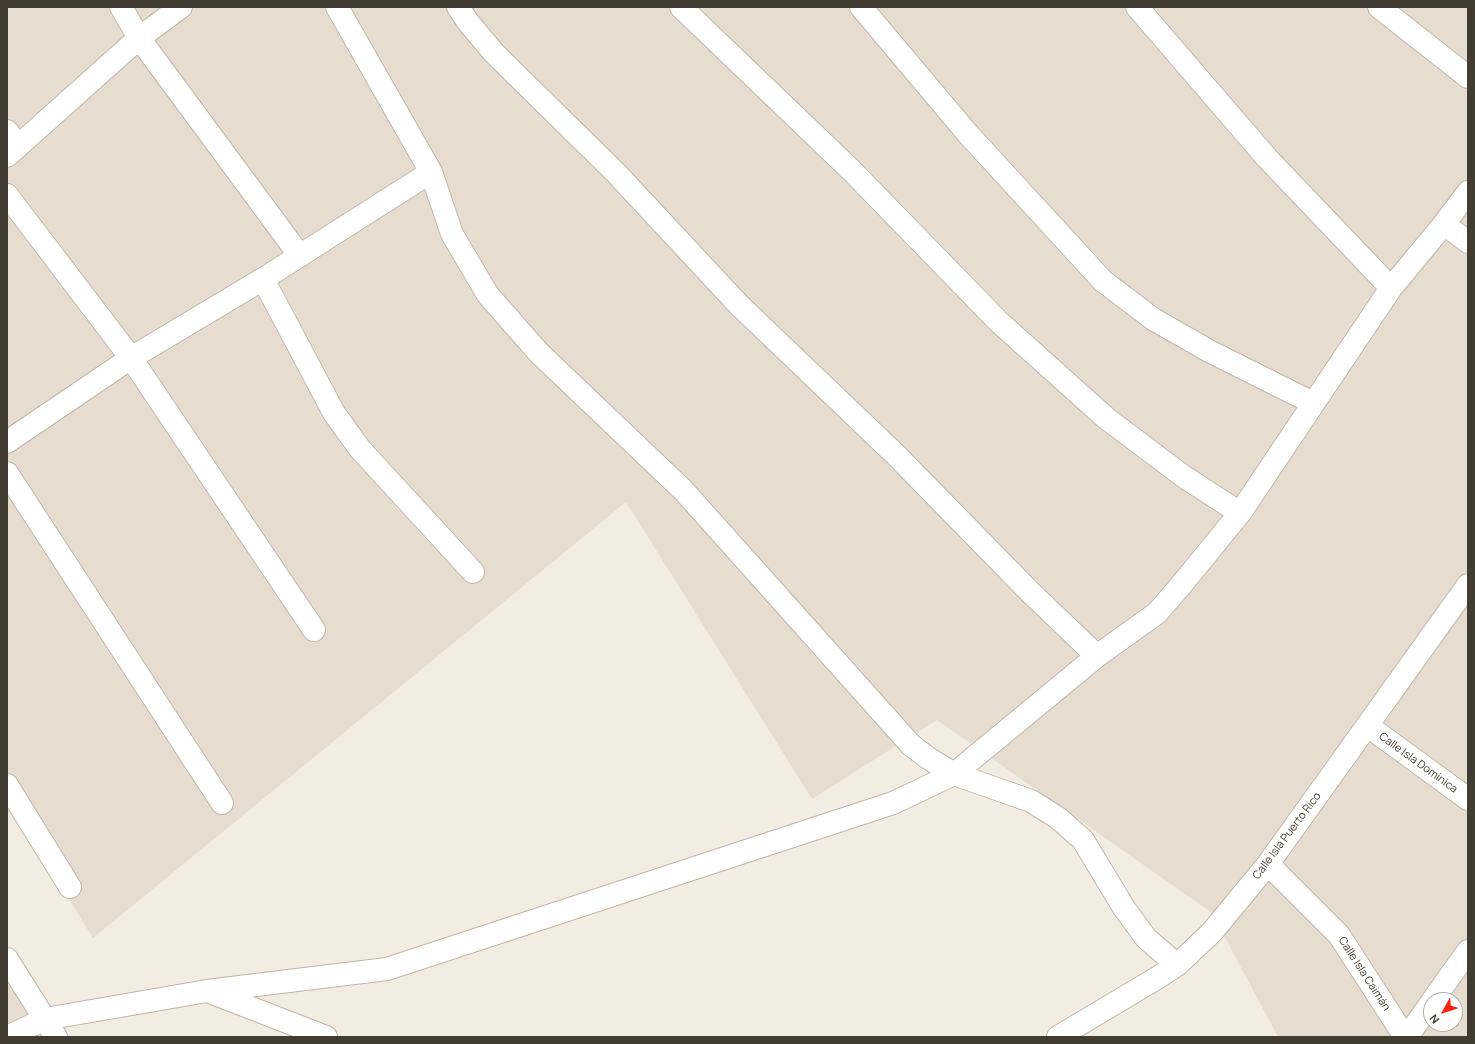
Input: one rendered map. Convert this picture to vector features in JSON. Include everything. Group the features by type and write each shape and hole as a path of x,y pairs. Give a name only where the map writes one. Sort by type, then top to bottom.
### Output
{"street":[{"path":"121,7 139,38 300,256"},
{"path":"11,144 139,38 181,7"},
{"path":"337,7 431,172 452,234 488,295 539,353 683,490 911,745 928,758 954,774 1031,801 1058,818 1083,840 1124,908 1146,938 1177,965"},
{"path":"458,7 468,22 494,53 616,173 739,305 897,456 1030,592 1097,656"},
{"path":"681,7 851,170 999,322 1106,418 1183,476 1240,513"},
{"path":"861,7 968,134 1103,281 1153,319 1209,351 1313,403"},
{"path":"1137,7 1267,158 1391,288"},
{"path":"1379,7 1468,77"},
{"path":"7,442 131,358 263,279 431,172"},
{"path":"7,1037 207,991 387,968 893,803 954,774 1097,656 1157,613 1240,513 1391,288 1444,224 1468,192"},
{"path":"7,194 131,358 314,630"},
{"path":"1444,224 1468,242"},
{"path":"263,279 334,413 360,449 473,572"},
{"path":"7,473 222,803"},
{"name":"Calle Isla Puerto Rico","path":"1058,1037 1177,965 1212,932 1268,864 1468,585"},
{"name":"Calle Isla Dominica","path":"1368,726 1468,799"},
{"path":"7,785 70,887"},
{"name":"Calle Isla Caimán","path":"1268,864 1339,935 1406,1037"},
{"path":"1439,992 1468,951"},
{"path":"7,959 15,987 50,1028"},
{"path":"207,991 326,1037"},
{"path":"1406,1037 1423,1014"}],"shaded area":[{"path":"7,7 1468,7 1468,1037 1278,1037 1212,913 937,720 812,799 626,502 93,938 7,800"},
{"path":"7,960 46,1037 7,1037"}]}
